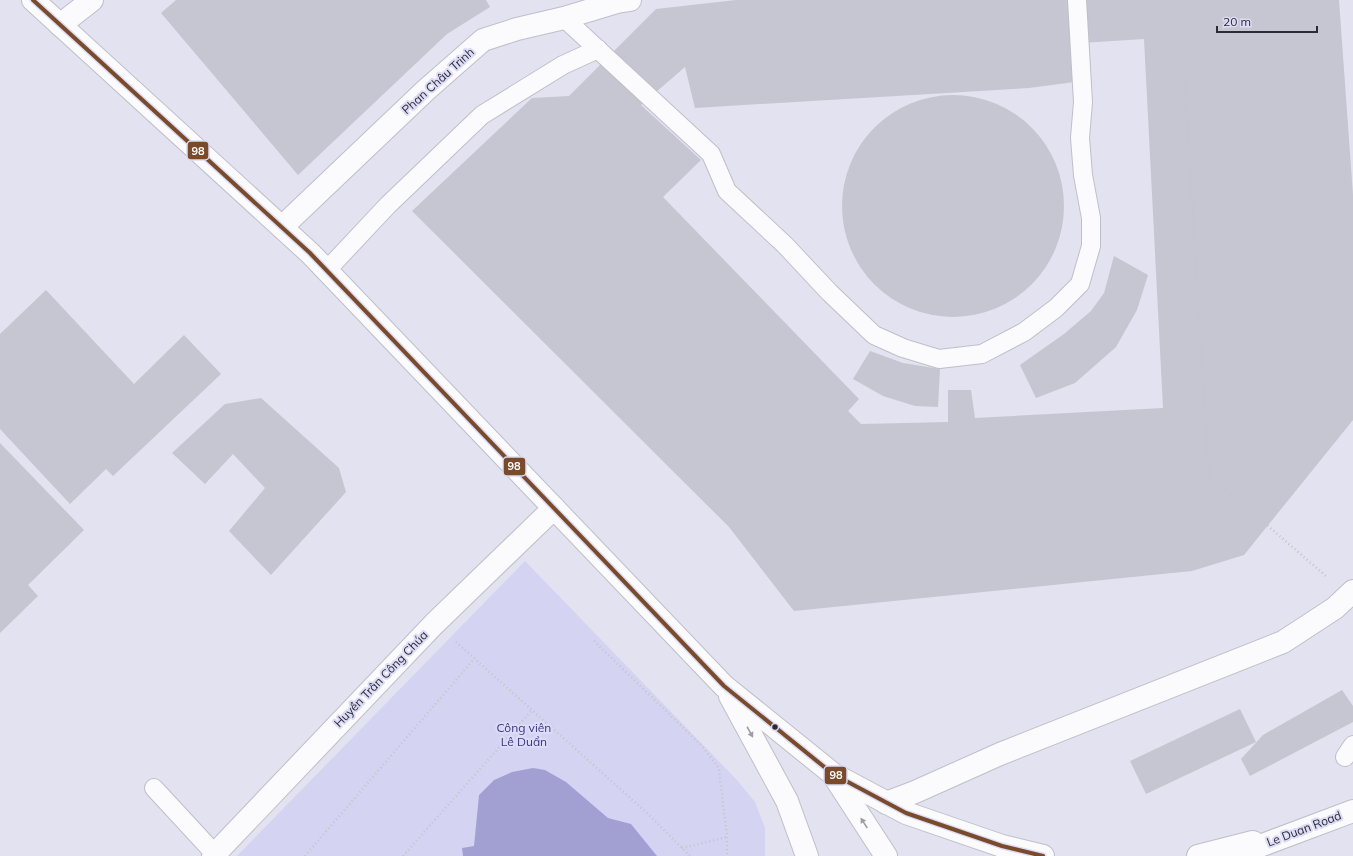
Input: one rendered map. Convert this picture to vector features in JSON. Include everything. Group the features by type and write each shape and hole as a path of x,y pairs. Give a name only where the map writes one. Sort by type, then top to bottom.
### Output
{"main road":[{"path":"33,0 282,227 327,270 724,686 833,774 886,803 906,813 987,841 1043,856"},
{"path":"60,25 92,0"},
{"name":"Phan Châu Trinh","path":"282,227 426,90 483,40 517,29 564,18 617,2 630,0"},
{"name":"Huyền Trân Công Chúa","path":"214,855 434,624 554,508"},
{"path":"886,803 915,792 1000,754 1283,642 1335,608 1350,594"},
{"path":"724,686 787,801 821,856"},
{"path":"833,774 886,856"},
{"path":"787,801 807,856"},
{"name":"Le Duan Road","path":"1234,856 1353,811"},
{"path":"1198,856 1308,828"}],"lane":[{"path":"564,18 710,154 727,191 785,245 874,335 902,348 939,359 982,354 1017,335 1056,308 1080,284 1091,246 1091,218 1083,175 1080,138 1083,102 1077,0"},
{"path":"327,270 388,205 482,115 563,65 598,49"},
{"path":"154,788 214,855"}],"path":[{"path":"1182,57 1208,475 1350,594"},
{"path":"434,624 647,813 690,856"},
{"path":"594,641 702,746 719,768 727,837 727,856"},
{"path":"305,856 474,659"},
{"path":"403,856 532,710"},
{"path":"682,848 727,837"}],"green space":[{"name":"Công viên Lê Duẩn","path":"525,561 737,780 755,802 765,828 765,856 237,856"}],"water":[{"path":"533,768 545,770 566,782 608,818 631,824 657,856 463,856 462,848 474,846 479,795 494,780 512,772"}],"building":[{"path":"176,0 486,0 490,7 447,34 298,175 161,13"},
{"path":"736,0 1339,0 1353,195 1353,420 1244,555 1192,571 794,611 729,527 412,211 532,98 569,96 656,9","holes":["1144,39 1163,408 975,418 971,390 948,390 948,422 861,424 848,411 859,399 663,197 701,160 641,105 685,67 695,108 1029,88 1082,81 1081,43"]},
{"path":"953,95 975,97 1005,108 1023,120 1039,136 1051,154 1059,174 1062,184 1064,206 1062,228 1051,258 1039,276 1023,292 1005,304 985,312 975,315 953,317 931,315 901,304 883,292 867,276 855,258 847,238 844,228 842,206 844,184 855,154 867,136 883,120 901,108 921,100 931,97"},
{"path":"1114,256 1148,275 1137,310 1116,347 1075,383 1036,398 1020,365 1064,334 1091,311 1104,293"},
{"path":"46,290 134,384 184,335 221,374 113,476 106,469 70,504 0,429 0,334"},
{"path":"870,351 903,363 940,369 938,407 915,406 883,396 853,379"},
{"path":"261,398 339,468 346,492 271,575 229,531 265,488 233,454 205,484 172,453 225,404"},
{"path":"0,443 84,530 28,585 38,596 0,633"},
{"path":"1342,690 1353,706 1353,722 1250,776 1241,759 1263,735"},
{"path":"1240,709 1256,742 1146,794 1130,761"}],"transit line":[{"name":"98","path":"33,0 310,253 724,686 833,774 906,813 1002,846 1043,856"}]}
